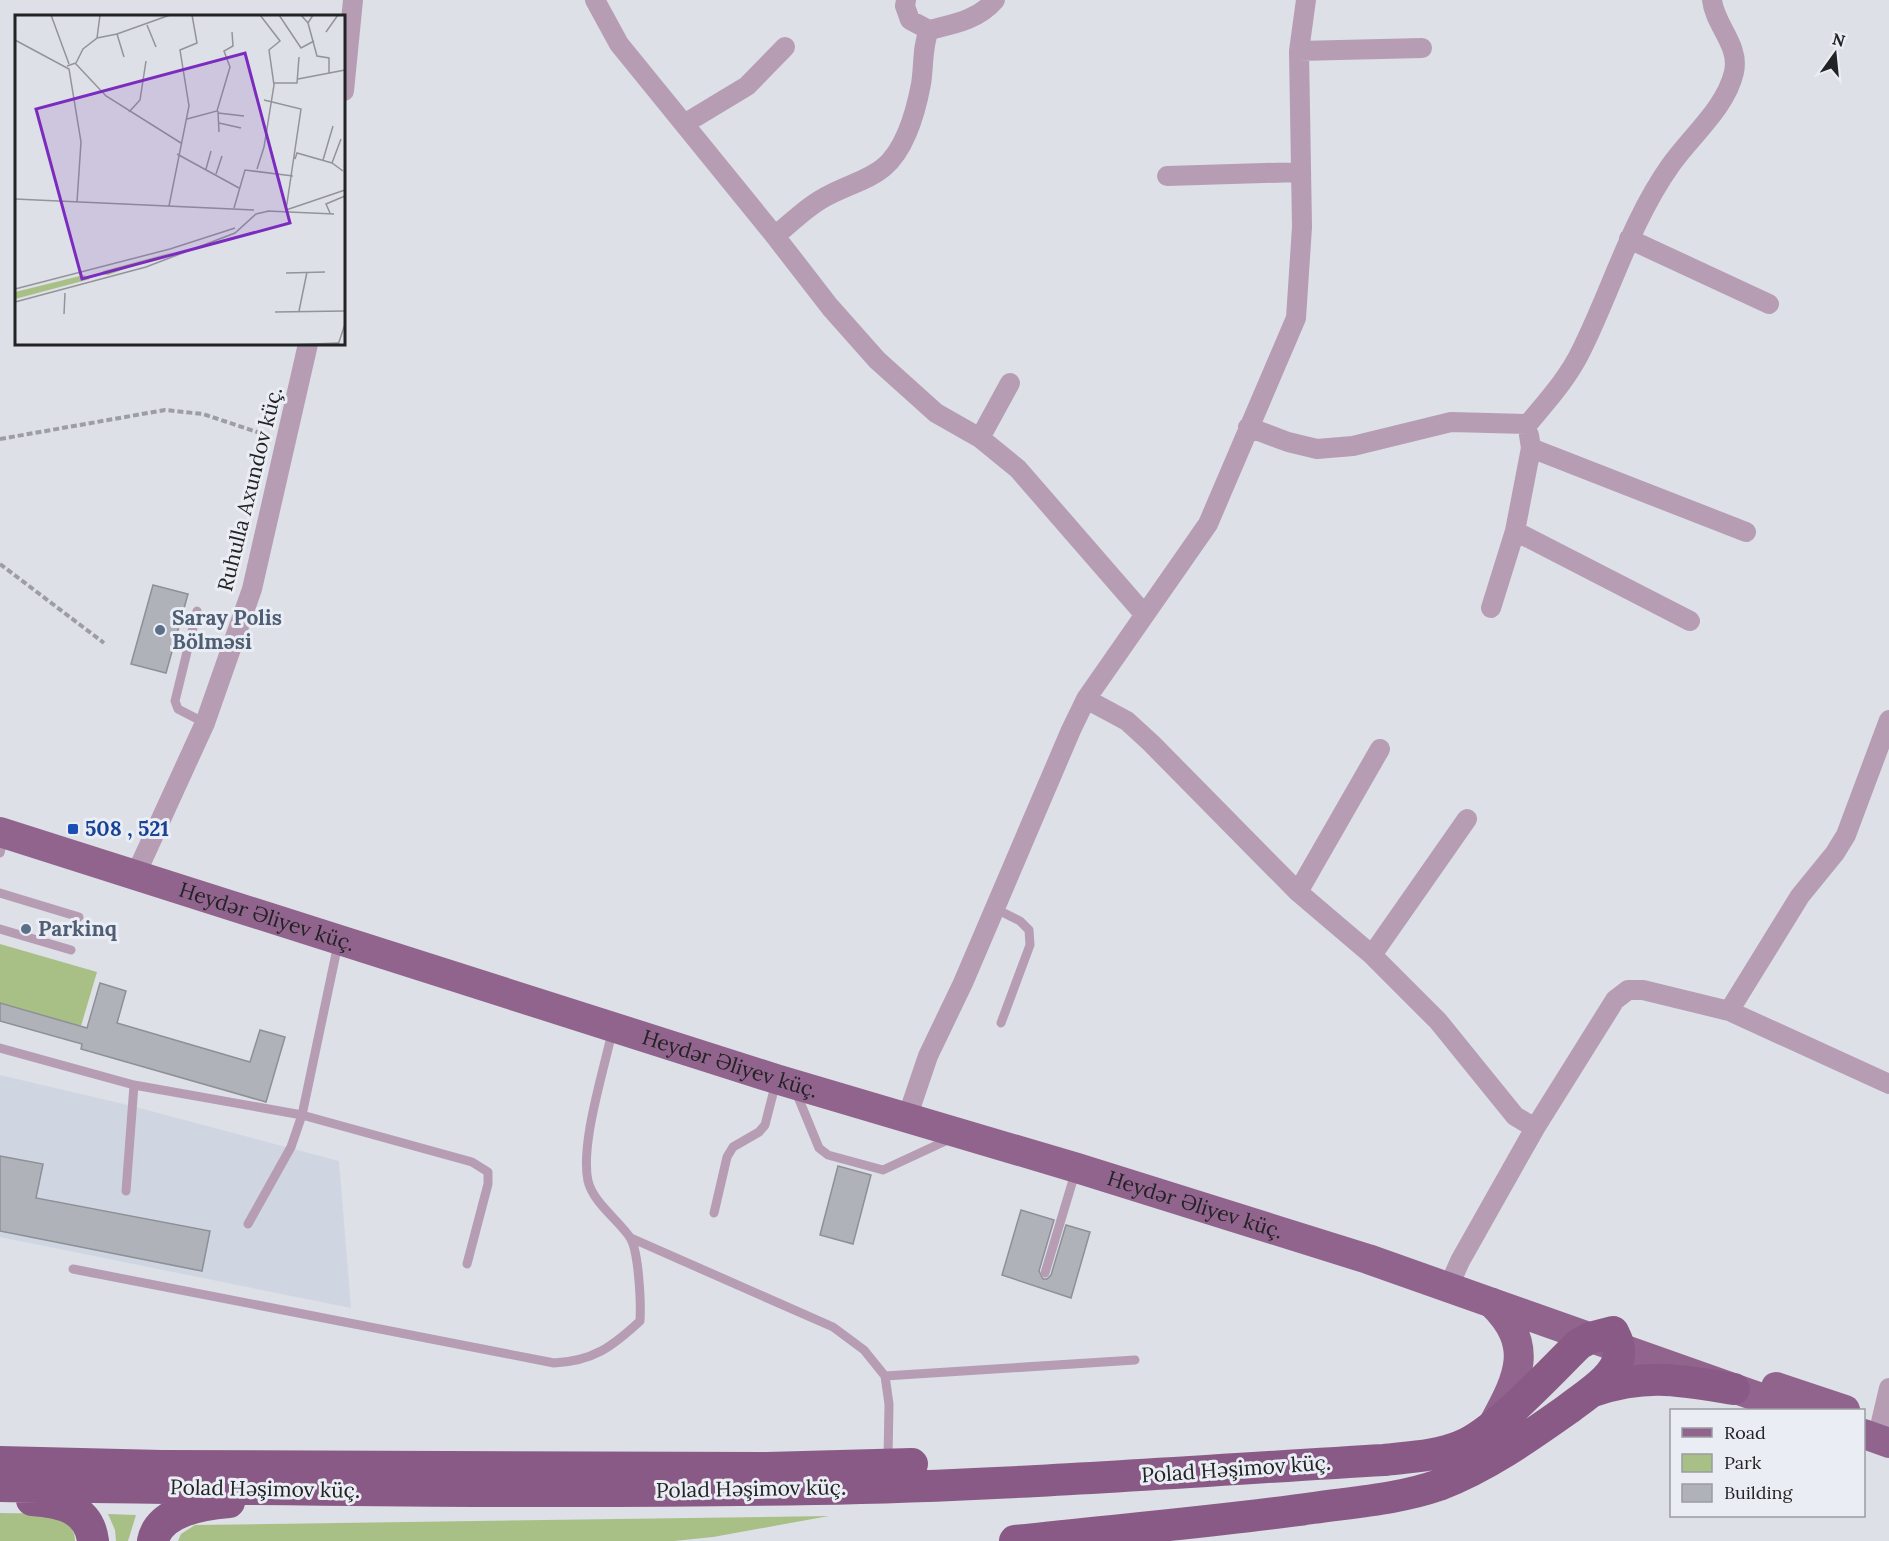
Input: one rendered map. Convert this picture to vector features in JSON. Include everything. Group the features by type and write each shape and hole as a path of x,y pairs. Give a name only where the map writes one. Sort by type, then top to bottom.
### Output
{"highway":[{"path":"1592,1391 1610,1374 1618,1360 1618,1347 1614,1332"},
{"name":"Polad Həşimov küç.","path":"0,1486 395,1491 814,1489 1008,1483 1384,1460 1437,1453 1461,1446 1493,1425 1579,1344 1590,1338 1614,1332"},
{"path":"1592,1391 1629,1380 1650,1378 1734,1389"},
{"name":"Polad Həşimov küç.","path":"1014,1541 1280,1513 1399,1496 1470,1472 1535,1433 1592,1391"},
{"path":"0,1462 210,1466 767,1468 888,1465 1279,1466"},
{"path":"153,1541 158,1527 167,1519 184,1511 221,1503 395,1491"},
{"path":"1217,1541 1332,1517 1399,1496"},
{"path":"0,1498 67,1505 83,1515 92,1529 93,1541"}],"main road":[{"name":"Heydər Əliyev küç.","path":"2,840 135,876 784,1082 1077,1168 1456,1289"},
{"path":"1456,1289 1792,1409"},
{"path":"1456,1289 1614,1332 1842,1409"},
{"path":"1492,1303 1512,1325 1518,1340 1520,1362 1509,1394 1493,1425"}],"street":[{"path":"345,81 353,0"},
{"path":"595,0 619,44 830,307 877,360 936,413 980,438 1018,470 1144,614"},
{"path":"906,0 905,6 910,20 929,30 964,22 987,10 995,0"},
{"path":"906,1118 928,1056 963,983 1046,783 1086,699 1208,524 1296,318 1302,227 1299,51 1306,0"},
{"path":"1491,608 1515,531 1531,448 1528,424 1563,380 1581,351 1629,239 1651,195 1721,100 1734,72 1735,55 1719,24 1712,0"},
{"path":"775,236 831,195 857,185 881,171 897,154 908,132 920,85 925,40 929,30"},
{"path":"684,124 747,86 785,47"},
{"path":"1299,51 1422,48"},
{"path":"1167,176 1301,172"},
{"path":"1629,239 1769,304"},
{"name":"Ruhulla Axundov küç.","path":"135,876 205,723 252,589 308,345"},
{"path":"980,438 1010,383"},
{"path":"1248,427 1288,442 1317,449 1353,446 1451,422 1528,424"},
{"path":"1531,448 1746,532"},
{"path":"1515,531 1690,621"},
{"path":"1086,699 1127,721 1152,743 1298,892 1372,955 1438,1021 1515,1116 1535,1128"},
{"path":"1729,1011 1800,896 1835,853 1846,834 1889,720"},
{"path":"1298,892 1380,749"},
{"path":"1372,955 1467,819"},
{"path":"1456,1289 1460,1261 1535,1128 1615,1000 1628,990 1643,990 1729,1011 1889,1084"},
{"path":"1879,1427 1889,1388"}],"lane":[{"path":"197,611 175,701 178,710 205,723"},
{"path":"0,893 79,917"},
{"path":"994,908 1020,921 1029,930 1030,945 1001,1023"},
{"path":"0,929 71,950"},
{"path":"248,1224 291,1147 302,1114 339,941"},
{"path":"613,1028 588,1144 588,1182 610,1216 631,1238 833,1327 864,1350 885,1376 889,1404 888,1465"},
{"path":"0,1048 134,1085 302,1114 472,1162 488,1172 488,1184 467,1264"},
{"path":"784,1082 819,1148 828,1155 883,1170 960,1134"},
{"path":"714,1213 728,1157 733,1147 759,1132 765,1125 784,1082"},
{"path":"126,1191 134,1085"},
{"path":"1045,1273 1077,1168"},
{"path":"72,1269 554,1364 580,1362 615,1345 640,1321 641,1295 631,1238"},
{"path":"885,1376 1135,1360"}],"path":[{"path":"0,439 165,410 203,414 287,442"},
{"path":"0,564 104,643"}],"shaded area":[{"path":"0,1075 132,1106 339,1161 351,1308 0,1237"}],"green space":[{"path":"0,944 97,972 81,1026 0,1003"},
{"path":"0,1513 46,1515 57,1518 67,1523 73,1530 75,1541 0,1541"},
{"path":"108,1514 136,1515 128,1541 116,1541 115,1530"},
{"path":"829,1516 713,1537 674,1541 178,1541 181,1534 195,1525"}],"building":[{"path":"153,585 188,594 166,673 131,664"},
{"path":"100,983 126,991 117,1023 250,1062 260,1030 285,1037 266,1102 81,1049 82,1044 0,1021 0,1003 87,1028"},
{"path":"0,1156 43,1164 36,1198 210,1231 202,1271 0,1231"},
{"path":"838,1166 871,1175 853,1244 820,1235"},
{"path":"1021,1210 1054,1220 1039,1271 1043,1279 1051,1275 1066,1225 1090,1232 1071,1298 1002,1275"}],"place":[{"name":"Saray Polis Bölməsi","path":"160,630"},
{"name":"508 , 521","path":"73,829"},
{"name":"Parkinq","path":"26,929"}]}
